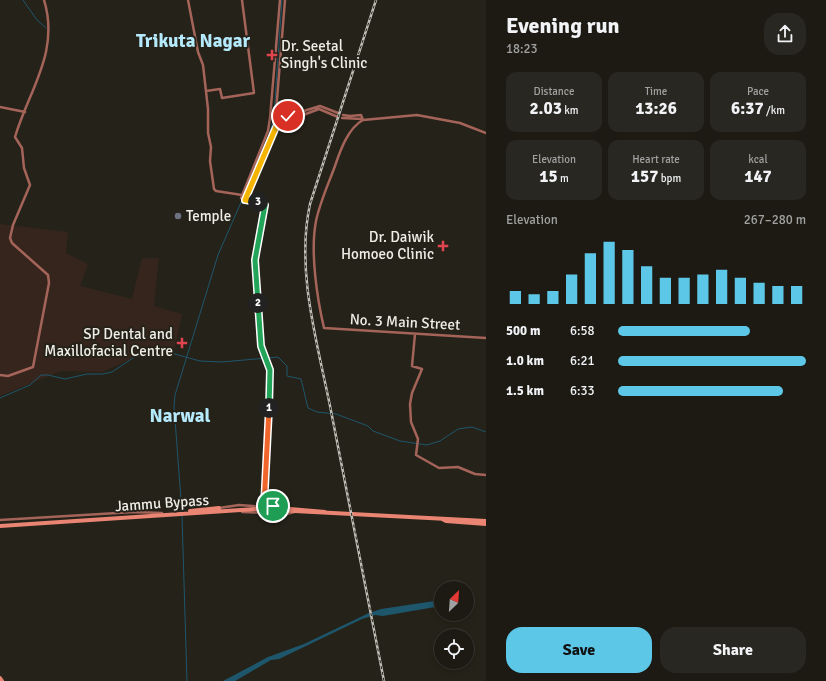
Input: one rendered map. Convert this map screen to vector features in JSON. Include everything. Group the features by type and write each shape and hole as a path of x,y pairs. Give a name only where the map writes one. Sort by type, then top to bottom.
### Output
{"highway":[{"name":"Jammu Bypass","path":"0,524 221,510 292,510 322,514 325,512 442,518 486,523"},
{"path":"0,677 2,681"}],"street":[{"path":"0,374 8,376 33,367 49,281 48,275 36,266 10,240 19,209 30,188 22,148 16,138 39,79 48,42 48,12 44,0"},
{"path":"188,0 198,52 203,65 208,115 208,133 211,147 210,161 215,190 242,195"},
{"path":"206,91 220,89 222,98 254,93 242,0"},
{"path":"274,117 280,0"},
{"path":"242,199 242,195 256,169 274,117 285,0"},
{"path":"274,117 301,114 320,106 338,115"},
{"path":"0,107 25,112"},
{"path":"342,117 361,115 363,119 417,115 460,123 486,133"},
{"path":"242,199 279,120 274,117"},
{"name":"No. 3 Main Street","path":"363,119 354,128 342,148 321,201 315,223 315,273 324,328 486,338"},
{"path":"242,199 265,204 262,227 257,241 255,264 260,341 270,370 267,471 264,506"},
{"path":"414,334 412,366 422,369 412,393 410,404 411,422 417,438 417,456 438,467 458,467 475,474 486,475"},
{"path":"221,510 234,505 264,506 292,510"}],"shaded area":[{"path":"0,224 68,232 66,253 88,264 80,286 132,299 142,258 159,258 154,306 182,314 175,348 144,353 102,372 61,371 0,396"}],"water":[{"path":"434,601 434,607 383,616 375,615 362,619 279,659 271,660 235,681 223,681 268,657 304,644 369,613 381,609"}],"waterway":[{"path":"23,0 37,20 46,28"},
{"path":"274,115 282,0"},
{"path":"243,197 270,133 273,120"},
{"path":"182,513 174,406 175,395 218,255 242,200"},
{"path":"0,398 30,385 41,375 65,379 87,374 103,374 112,372 136,356 145,357 164,351 200,361 222,362 278,357 287,366 287,376 301,379 308,408 317,412 336,414 368,426 373,431 400,441 427,445 440,441 458,429 472,427 486,432"},
{"path":"182,516 187,681"}],"railway":[{"path":"376,0 310,204 306,230 305,257 310,310 315,337 339,449 384,681"}],"place":[{"name":"Dr. Seetal Singh's Clinic","path":"272,55"},
{"name":"Temple","path":"178,216"},
{"name":"Dr. Daiwik Homoeo Clinic","path":"443,246"},
{"name":"SP Dental and Maxillofacial Centre","path":"182,343"}],"district":[{"name":"Trikuta Nagar","path":"193,41"},
{"name":"Narwal","path":"180,416"}],"route":[{"path":"273,506 264,506 267,471 270,370 261,346 255,260 257,241 262,227 265,204 262,202 245,200 279,120 278,118 288,116"}]}
